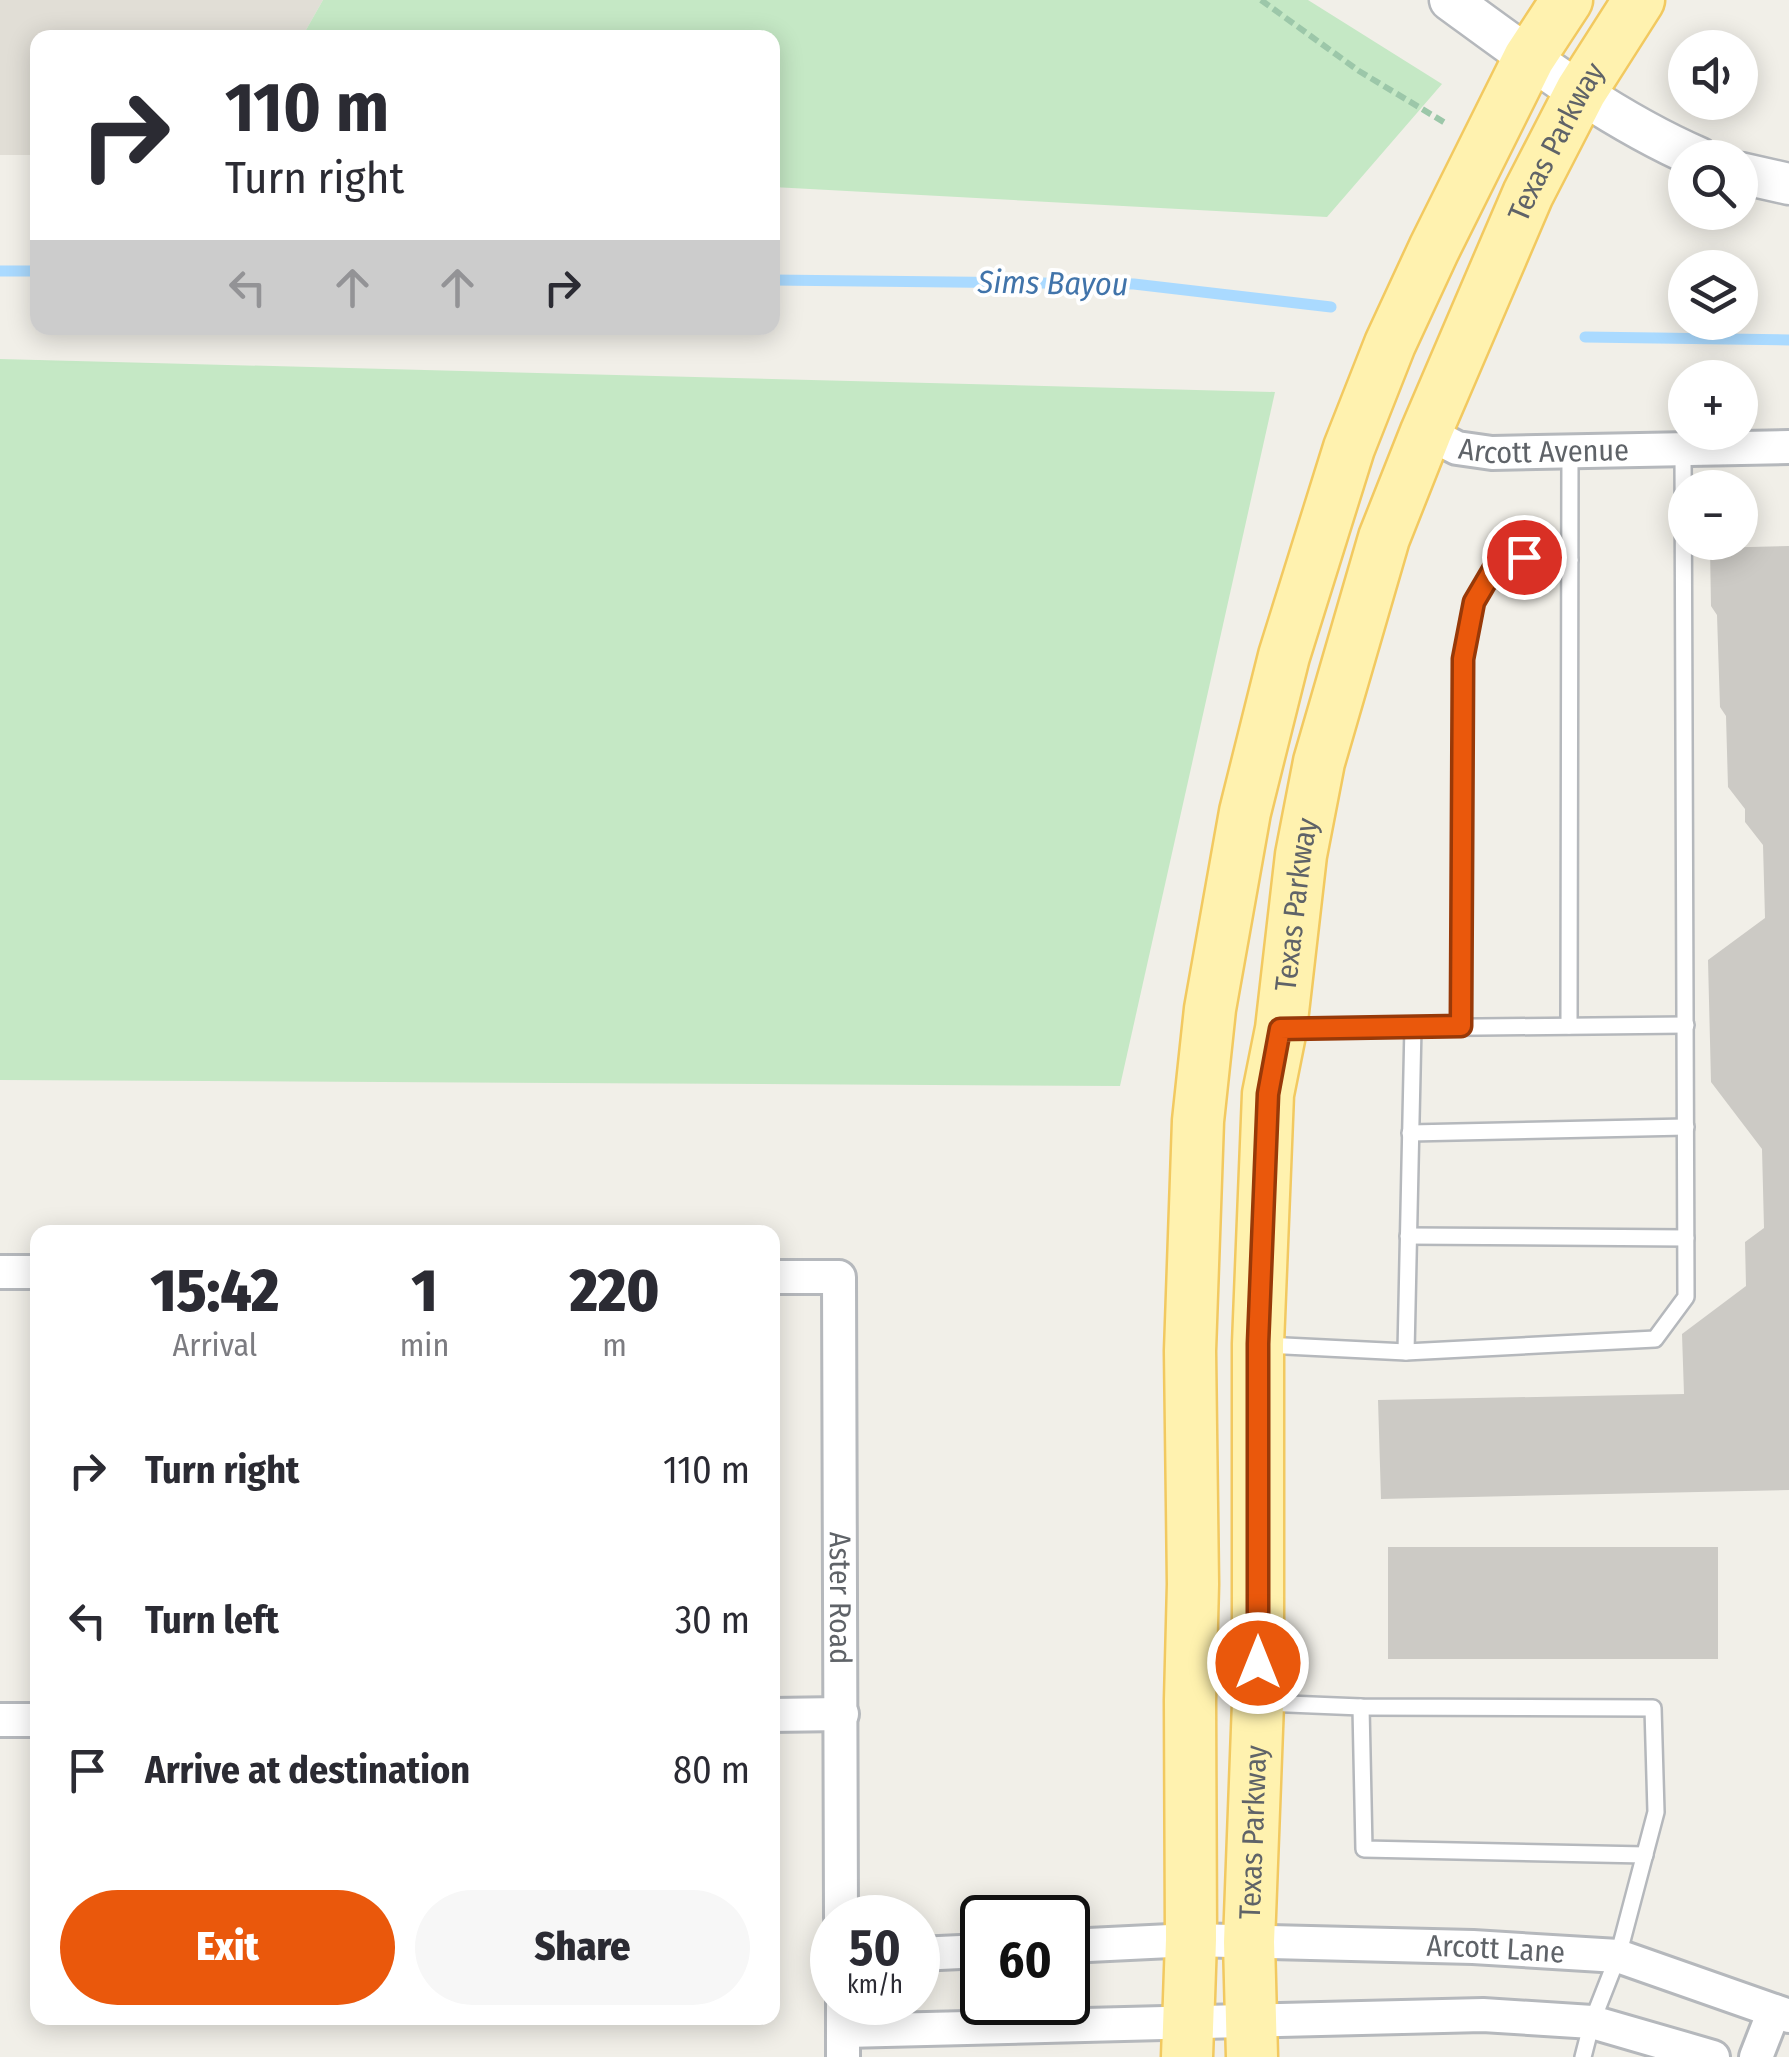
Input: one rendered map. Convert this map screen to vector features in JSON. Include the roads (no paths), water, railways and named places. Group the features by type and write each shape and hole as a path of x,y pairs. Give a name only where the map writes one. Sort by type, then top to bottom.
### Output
{"main road":[{"name":"Texas Parkway","path":"1187,2041 1193,1584 1190,1351 1198,1121 1210,1008 1245,812 1290,637 1349,448 1390,344 1530,58 1567,0"},
{"name":"Texas Parkway","path":"1252,2040 1249,1942 1258,1703 1258,1344 1268,1094 1280,1029 1300,855 1319,762 1384,538 1426,432 1528,194 1581,90 1639,0"},
{"path":"1198,1121 1229,1184 1226,1284 1232,1309 1240,1328 1258,1344"}],"street":[{"path":"1450,0 1530,58 1668,142"},
{"path":"1758,177 1789,184"},
{"name":"Arcott Avenue","path":"1426,432 1457,448 1492,453 1684,450"},
{"name":"Arcott Avenue","path":"1758,448 1789,447"},
{"path":"0,1272 30,1272"},
{"name":"Aster Road","path":"780,1277 839,1278 841,1895"},
{"path":"780,1715 842,1714"},
{"path":"0,1720 30,1720"},
{"name":"Arcott Lane","path":"1090,1945 1191,1940 1473,1946 1618,1956 1782,2014"},
{"path":"1756,2057 1782,2014"},
{"path":"844,2030 1252,2040 1483,2015 1592,2022 1713,2057"}],"lane":[{"path":"1258,1344 1406,1352 1655,1339 1686,1296 1684,450"},
{"path":"1568,1026 1570,452"},
{"path":"1461,1026 1463,659 1474,602 1494,568 1524,557 1570,560"},
{"path":"1280,1029 1686,1025"},
{"path":"1406,1352 1412,1026"},
{"path":"1410,1133 1686,1127"},
{"path":"1408,1236 1686,1238"},
{"path":"1258,1703 1653,1708 1656,1812 1618,1956 1592,2022 1584,2057"},
{"path":"1361,1707 1364,1850 1645,1854"}],"waterway":[{"name":"Sims Bayou","path":"0,271 30,271"},
{"name":"Sims Bayou","path":"780,280 1134,284 1331,307"},
{"name":"Sims Bayou","path":"1585,337 1789,340"}]}
